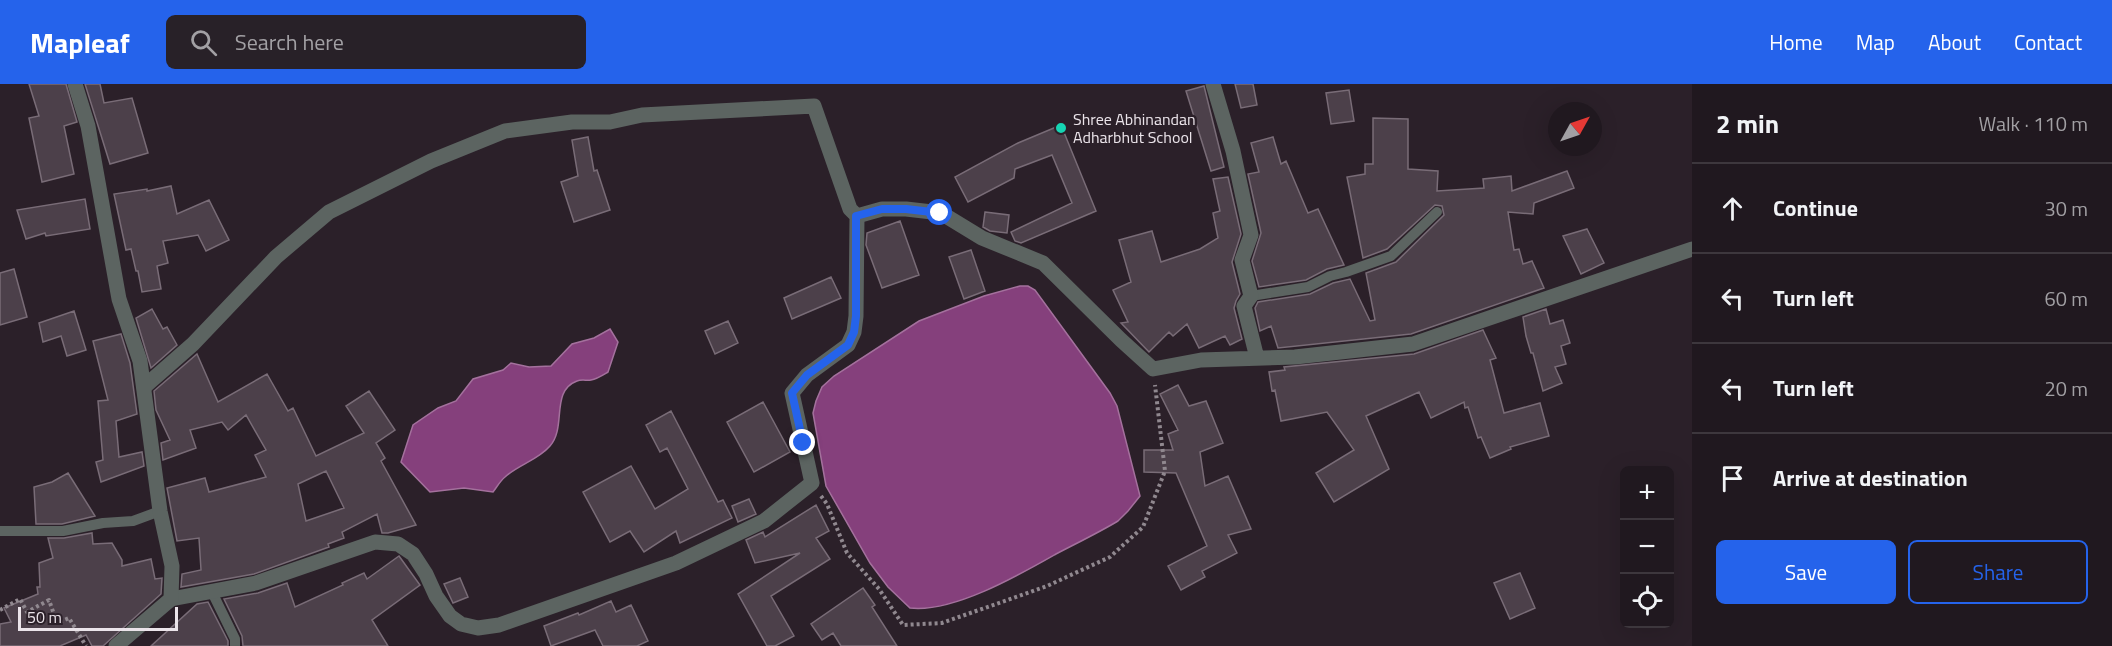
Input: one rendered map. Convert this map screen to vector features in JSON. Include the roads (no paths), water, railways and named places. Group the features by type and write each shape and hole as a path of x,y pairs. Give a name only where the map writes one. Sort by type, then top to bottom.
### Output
{"street":[{"path":"75,84 88,126 119,298 140,361 160,511 172,566 171,599"},
{"path":"1213,84 1233,151 1251,235 1242,260 1251,296 1244,306 1257,357"},
{"path":"116,646 171,599 256,583 375,542 398,544 413,554 426,574 436,597 450,616 461,624 478,628 499,625 676,563 764,521 812,483 792,393 807,375 848,345 854,332 856,216 850,209 814,106 642,115 610,122 572,122 505,131 431,161 329,212 276,256 193,344 144,387"},
{"path":"856,216 882,209 940,213 982,238 1043,263 1153,369 1201,360 1305,356 1413,344 1692,249"}],"lane":[{"path":"1251,296 1308,288 1330,276 1391,256 1437,212"},
{"path":"0,531 63,531 103,523 133,521 160,511"},
{"path":"212,592 235,639 235,646"}],"place":[{"name":"Shree Abhinandan Adharbhut School","path":"1061,128"}]}
